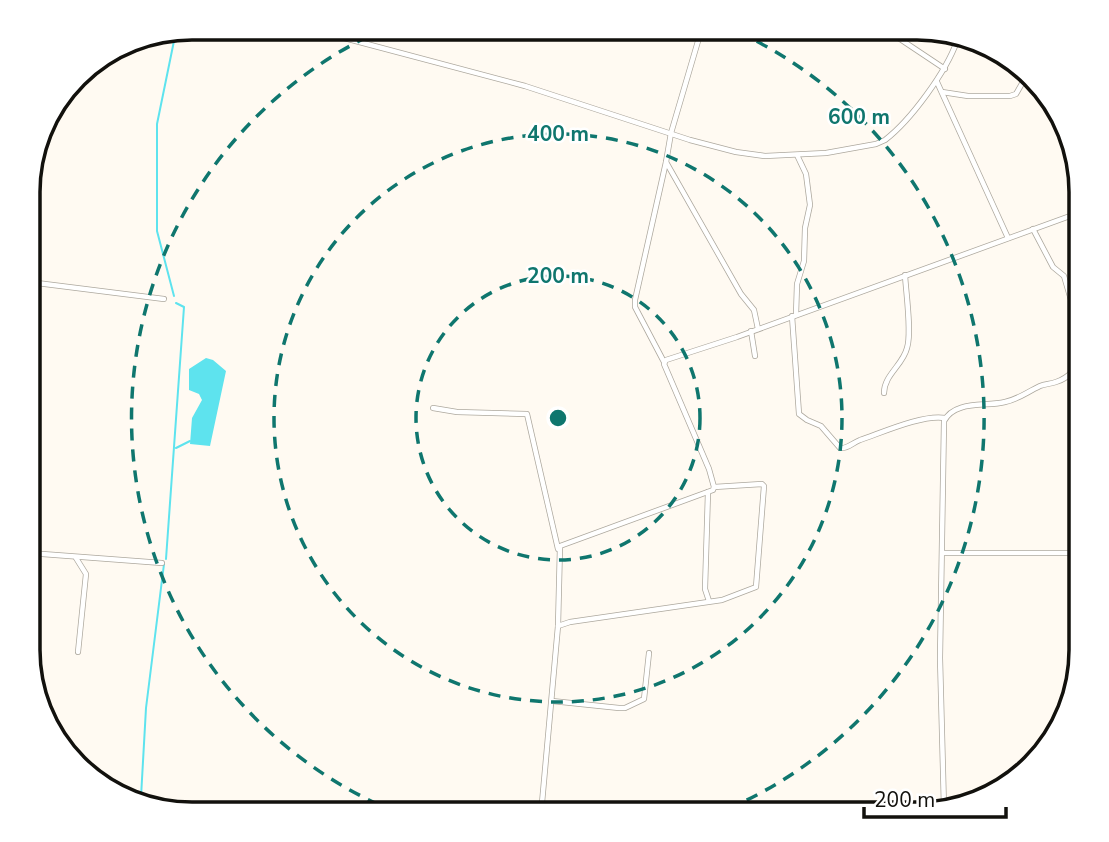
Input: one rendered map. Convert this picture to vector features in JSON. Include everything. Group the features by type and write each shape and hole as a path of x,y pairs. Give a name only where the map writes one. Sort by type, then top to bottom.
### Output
{"street":[{"path":"356,41 525,86 671,134 736,152 765,156 856,148 885,140 937,82 955,45"},
{"path":"698,41 671,134 635,307 664,362 714,487"},
{"path":"903,41 945,69"},
{"path":"937,82 1009,238"},
{"path":"943,92 968,96 1010,96 1016,94 1022,83"},
{"path":"797,155 806,174 810,211 805,228 804,261 797,284 794,316 799,414 821,426 840,448 846,449 857,441 923,419 945,418 955,410 975,404 1002,403 1028,395 1042,384 1055,383 1069,376"},
{"path":"666,162 741,294 754,310 758,329"},
{"path":"664,362 677,355 758,329 1069,216"},
{"path":"1033,229 1054,267 1064,276 1069,292"},
{"path":"884,393 887,380 902,359 908,344 905,275"},
{"path":"40,283 164,299"},
{"path":"751,331 755,356"},
{"path":"433,408 457,412 527,414 530,420 559,550 558,626 542,801"},
{"path":"944,799 940,658 945,418"},
{"path":"558,626 722,600 756,587 764,494 762,484 714,487 708,492 562,545 559,550"},
{"path":"708,492 705,589 709,601"},
{"path":"944,553 1068,553"},
{"path":"41,554 162,563"},
{"path":"76,558 86,574 78,652"},
{"path":"552,701 625,708 644,699 649,653"}],"water":[{"path":"206,358 213,360 226,371 210,446 190,444 192,418 202,400 199,394 189,390 189,369"}],"waterway":[{"path":"174,42 157,124 157,231 174,296"},
{"path":"166,559 184,307 176,303"},
{"path":"176,448 190,441"},
{"path":"141,793 146,708 164,564"}]}
